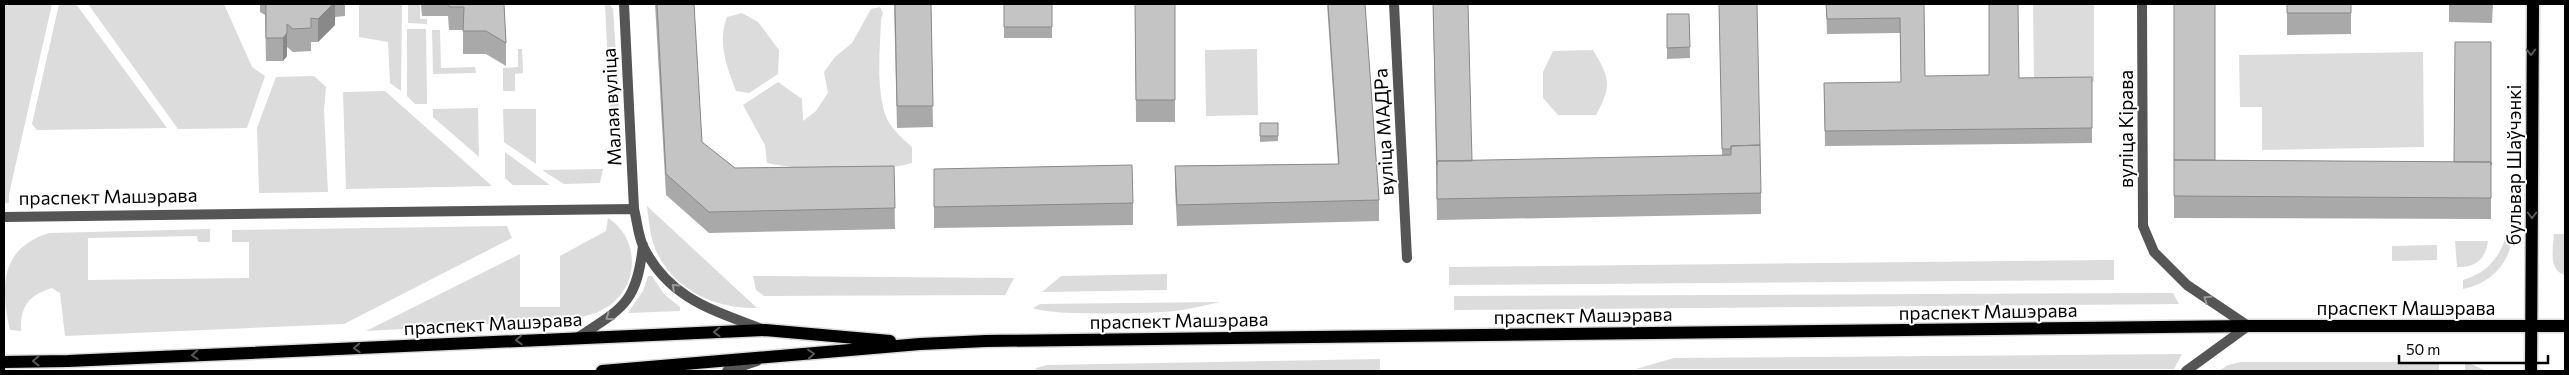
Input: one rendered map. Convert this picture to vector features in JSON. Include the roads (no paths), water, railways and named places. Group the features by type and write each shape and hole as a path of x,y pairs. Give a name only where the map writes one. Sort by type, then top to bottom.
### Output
{"main road":[{"name":"бульвар Шаўчэнкі","path":"2531,371 2533,4"},
{"name":"праспект Машэрава","path":"602,371 763,359 920,344 986,341 2248,326 2565,326"},
{"name":"праспект Машэрава","path":"4,362 68,361 765,330 920,344"}],"street":[{"name":"Малая вуліца","path":"624,4 634,208 643,245"},
{"name":"вуліца МАДРа","path":"1394,4 1407,258"},
{"name":"вуліца Кірава","path":"2142,4 2143,226 2154,252 2187,285 2248,326"},
{"name":"праспект Машэрава","path":"4,217 634,208"},
{"path":"643,245 660,272 691,301 765,330"},
{"path":"577,338 622,308 633,292 640,274 643,245"},
{"path":"2186,371 2248,326"},
{"path":"727,371 763,359"}]}
